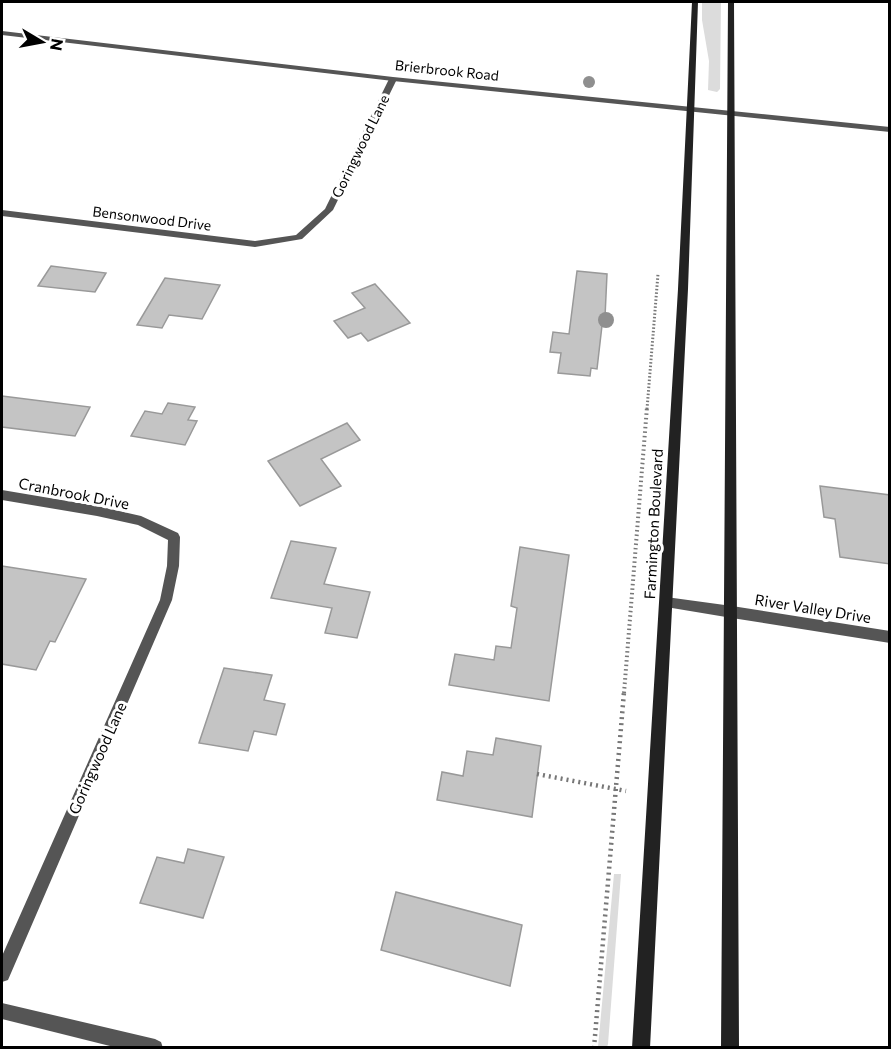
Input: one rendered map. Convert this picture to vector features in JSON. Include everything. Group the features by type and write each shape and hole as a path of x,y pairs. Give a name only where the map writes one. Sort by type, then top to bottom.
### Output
{"main road":[{"name":"Farmington Boulevard","path":"641,1047 666,602 695,2"},
{"path":"730,1047 731,2"}],"street":[{"name":"Brierbrook Road","path":"2,33 393,79 890,130"},
{"name":"Goringwood Lane","path":"299,237 329,210 393,79"},
{"name":"Bensonwood Drive","path":"2,213 255,244 299,237"},
{"name":"Cranbrook Drive","path":"2,495 141,521 174,537"},
{"name":"Goringwood Lane","path":"2,974 166,600 173,566 174,537"},
{"name":"River Valley Drive","path":"666,602 890,637"},
{"path":"2,1011 155,1047"}],"path":[{"path":"594,1047 597,1033 658,274"},
{"path":"537,774 626,791"}],"shaded area":[{"path":"702,2 721,2 720,89 717,92 708,90 709,61 702,20"},
{"path":"614,874 621,874 608,1044 607,1047 598,1047"}],"building":[{"path":"51,266 106,273 95,292 38,286"},
{"path":"577,271 607,274 605,317 603,317 597,369 591,368 590,376 558,373 561,353 550,352 553,332 569,334"},
{"path":"165,278 220,285 202,319 169,315 162,328 137,325"},
{"path":"375,284 410,323 368,341 361,333 348,338 334,321 365,308 352,293"},
{"path":"2,396 90,407 75,436 2,427"},
{"path":"168,403 195,407 188,420 197,421 185,445 131,436 145,411 162,414"},
{"path":"347,423 360,440 321,459 341,486 300,506 268,461"},
{"path":"820,486 890,495 890,564 840,557 835,519 824,517"},
{"path":"291,541 336,548 324,584 370,592 357,638 325,633 332,608 271,598"},
{"path":"520,547 569,555 549,701 449,685 455,654 494,660 496,646 511,648 517,608 511,606"},
{"path":"2,566 86,579 55,642 50,641 36,670 2,664"},
{"path":"224,668 272,675 264,700 285,704 276,735 254,731 248,751 199,743"},
{"path":"496,738 541,746 532,817 437,800 442,772 463,776 467,751 493,755"},
{"path":"188,849 224,857 203,918 140,903 157,857 184,863"},
{"path":"396,892 522,925 510,986 381,950"}]}
